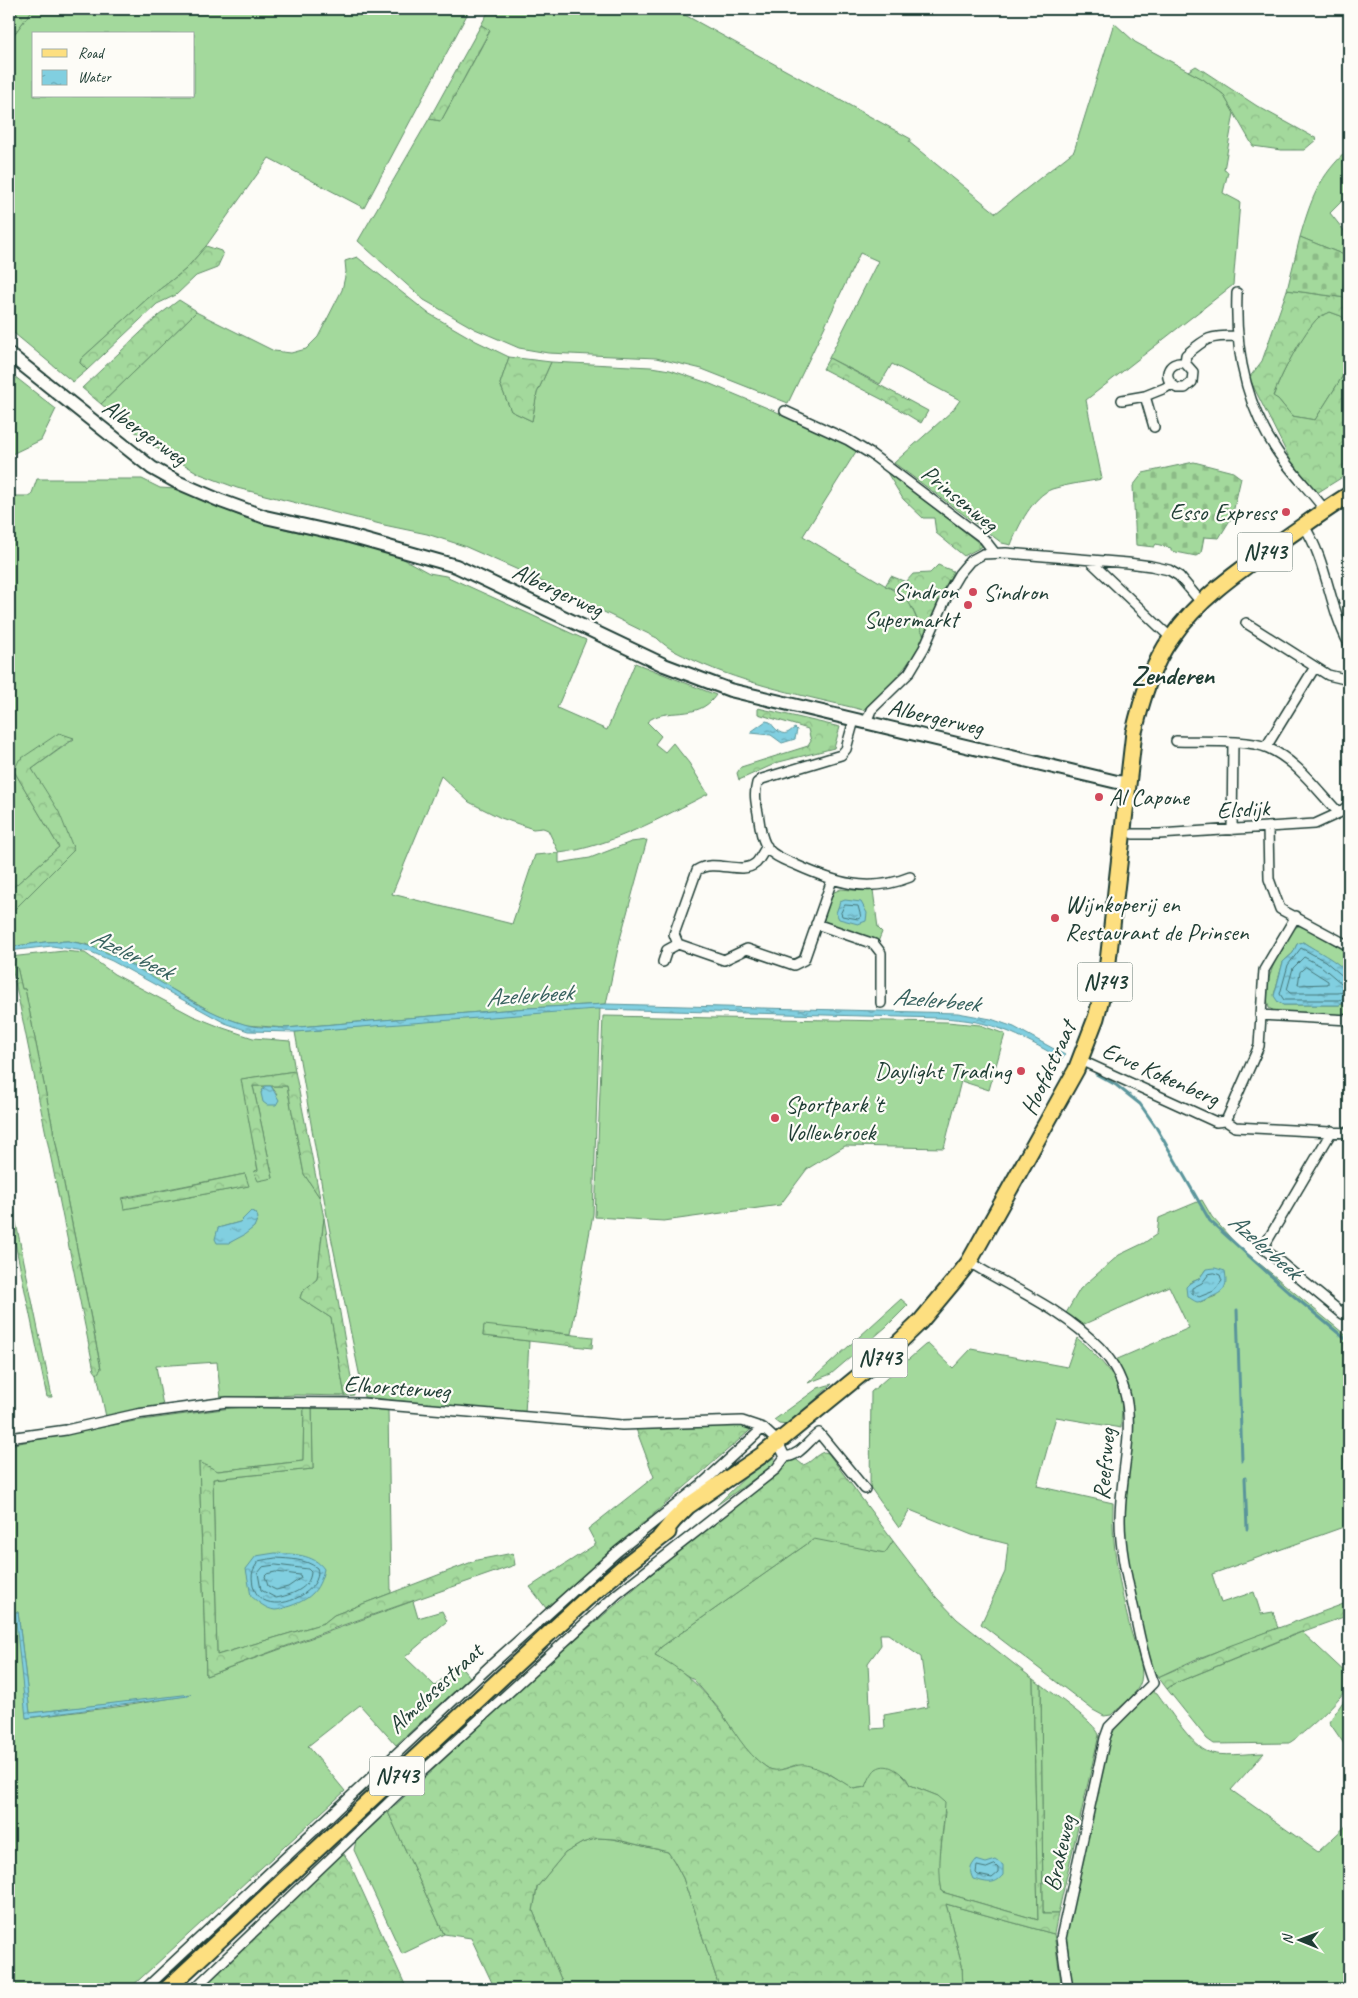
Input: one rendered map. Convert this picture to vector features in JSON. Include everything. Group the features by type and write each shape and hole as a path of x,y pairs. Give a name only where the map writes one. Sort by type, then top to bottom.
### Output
{"main road":[{"name":"Albergerweg","path":"9,354 152,468 177,482 221,501 265,517 346,535 456,566 693,677 730,690 1117,782 1127,782"},
{"name":"Hoofdstraat","path":"778,1442 899,1342 920,1322 969,1262 1047,1124 1080,1060 1096,1018 1106,979 1134,732 1140,706 1153,672 1171,638 1201,602 1242,568 1348,495"},
{"name":"Almelosestraat","path":"167,1989 585,1600 660,1537 688,1506 778,1442"}],"street":[{"path":"9,13 12,9"},
{"path":"1237,293 1237,336 1243,375 1256,415 1278,452 1325,510"},
{"path":"1185,363 1186,355 1204,340 1214,336 1237,336"},
{"path":"1175,363 1185,363 1192,368 1194,376 1189,385 1181,389 1170,384 1167,378 1170,367 1175,363"},
{"path":"1122,400 1145,396 1166,388 1170,384"},
{"path":"1145,396 1154,427"},
{"name":"Prinsenweg","path":"767,846 761,832 755,794 757,783 762,779 841,756 860,722 909,673 919,657 949,591 959,574 970,561 979,556 994,552 984,539 871,454 848,440 786,411"},
{"path":"1304,526 1323,569 1349,644"},
{"path":"994,552 1128,562 1169,570 1180,576 1201,602"},
{"path":"1089,560 1171,638"},
{"path":"1246,623 1315,668 1328,675 1349,680"},
{"path":"1266,747 1315,668"},
{"path":"1176,742 1233,742 1266,747 1292,764 1339,813"},
{"path":"1232,830 1233,742"},
{"name":"Elsdijk","path":"1133,834 1315,824 1339,813 1349,805"},
{"path":"1268,828 1270,879 1280,908 1349,946"},
{"path":"678,944 674,934 697,870 704,865 748,868 757,862 767,846 773,854 832,880 848,884 863,885 894,882 910,877"},
{"path":"663,962 667,950 678,944 724,960 747,949 794,965 804,960 832,880"},
{"path":"1226,1121 1259,1046 1264,970 1296,916"},
{"path":"816,924 874,944 878,948 881,953 881,1002"},
{"path":"1260,1015 1349,1020"},
{"name":"Erve Kokenberg","path":"1080,1060 1216,1122 1226,1121 1235,1127 1349,1133"},
{"path":"1332,1132 1263,1248 1346,1317 1349,1303"},
{"name":"Reefsweg","path":"969,1262 1056,1310 1078,1327 1099,1347 1123,1382 1128,1406 1128,1424 1120,1520 1122,1545 1143,1650 1153,1683 1109,1727"},
{"name":"Elhorsterweg","path":"9,1438 66,1430 137,1414 227,1402 362,1402 622,1425 726,1421 748,1422 763,1428 778,1442"},
{"name":"Almelosestraat","path":"145,1989 490,1666 617,1552 703,1483 763,1428"},
{"path":"194,1989 406,1787 616,1594 776,1469 785,1457 793,1456 819,1433 865,1489"},
{"path":"778,1442 785,1457"},
{"name":"Brakeweg","path":"1068,1989 1061,1938 1109,1727"}],"green space":[{"path":"18,9 33,9 9,41 9,21"},
{"path":"33,9 470,9 364,208 269,158 206,246 185,270 147,299 81,359 80,363 87,370 73,382 9,329 9,41"},
{"path":"490,9 674,9 911,139 909,142 996,213 1074,151 1114,23 1135,42 1203,79 1223,94 1234,113 1224,170 1228,172 1223,193 1240,202 1233,285 1086,400 1102,479 1064,486 1045,493 1027,512 1011,545 1002,543 894,463 953,410 960,400 892,364 880,384 829,358 878,261 860,253 788,403 702,369 656,358 548,353 519,348 475,329 424,300 358,241 429,119 441,121 490,31 481,25"},
{"path":"481,25 490,30 441,121 429,119"},
{"path":"1196,66 1257,106 1317,139 1304,150 1281,150 1253,146 1223,94 1203,79 1188,71"},
{"path":"1349,149 1349,194 1330,213 1349,237 1349,257 1300,237 1317,189 1330,169"},
{"path":"1300,237 1349,257 1349,294 1346,298 1287,290"},
{"path":"206,246 221,251 223,255 217,268 196,276 176,295 157,304 87,370 80,363 81,359 147,299 185,270"},
{"path":"357,257 428,313 476,341 509,357 500,384 511,411 532,421 537,393 551,362 651,367 670,370 708,383 791,418 857,450 803,536 908,599 924,636 912,658 889,685 863,710 777,689 734,676 683,656 657,638 516,569 464,546 427,534 237,488 200,474 153,446 101,404 196,312 274,351 291,353 306,349 318,337 342,290 346,272 345,261"},
{"path":"1287,290 1346,298 1349,294 1349,323 1341,316 1330,312 1319,317 1306,332 1281,377 1273,396 1278,399 1292,416 1315,420 1349,366 1349,473 1317,493 1297,473 1249,378 1262,361"},
{"path":"179,300 196,312 101,404 82,388 158,316"},
{"path":"1330,312 1341,316 1349,323 1349,366 1315,420 1292,416 1278,399 1273,397 1299,343 1319,317"},
{"path":"509,357 551,362 537,393 532,421 511,411 500,384"},
{"path":"829,358 928,411 921,423 885,401 823,369"},
{"path":"9,372 56,409 41,440 12,454 9,464"},
{"path":"1194,462 1233,472 1241,478 1232,517 1219,538 1204,537 1201,553 1196,556 1171,551 1171,548 1156,544 1154,547 1136,545 1133,486 1143,473"},
{"path":"886,471 983,546 964,556 936,533 934,518 923,518 903,499"},
{"path":"37,479 142,479 160,488 176,489 243,517 289,530 387,550 429,573 446,576 586,640 557,708 607,730 635,663 716,695 708,704 700,709 663,715 647,722 661,736 655,744 665,752 673,743 689,763 708,794 616,838 578,850 559,853 559,863 590,858 631,842 647,840 620,939 606,1004 528,1008 286,1028 245,1025 216,1014 109,954 85,944 68,941 9,947 9,915 74,850 32,769 74,739 59,733 14,771 59,847 9,891 9,496 31,496","holes":["441,776 469,802 501,818 533,829 543,828 548,830 559,853 535,855 512,924 392,894"]},
{"path":"938,565 953,571 924,636 914,612 906,599 894,589 885,586 891,576 906,582 913,574 930,573"},
{"path":"758,708 840,727 834,748 779,762 739,780 737,773 741,767 808,746 811,741 808,729 758,714"},
{"path":"59,733 74,738 32,769 59,812 74,850 9,915 9,891 59,847 14,771 19,760"},
{"path":"841,889 873,890 878,928 882,932 878,942 827,924 823,917 832,893"},
{"path":"1299,926 1308,929 1349,953 1349,976 1341,967 1303,942 1297,944 1293,953 1283,962 1274,995 1283,1005 1339,1005 1349,1002 1349,1017 1276,1012 1269,1008 1267,987 1272,967 1291,929"},
{"path":"64,951 85,953 114,974 193,1016 253,1038 290,1041 295,1071 242,1079 258,1171 255,1171 273,1178 253,1086 265,1086 261,1093 277,1094 271,1086 287,1086 304,1174 320,1198 324,1218 317,1279 302,1292 300,1298 331,1318 345,1396 296,1395 221,1399 217,1362 156,1366 163,1406 106,1417 97,1374 101,1368 25,989 22,989 17,967 12,967 10,957","holes":["245,1174 248,1186 125,1209 122,1198","251,1211 256,1219 254,1227 229,1243 218,1228 240,1222"]},
{"path":"12,967 17,967 22,989 25,989 101,1369 97,1374 94,1370"},
{"path":"600,1007 593,1214 571,1334 484,1326 483,1336 529,1341 525,1414 364,1397 329,1227 295,1032"},
{"name":"Sportpark 't Vollenbroek","path":"603,1016 947,1022 980,1025 1005,1034 989,1090 961,1081 944,1148 845,1146 807,1169 780,1205 664,1221 595,1217"},
{"path":"295,1071 320,1198 304,1174 287,1086 253,1086 273,1178 258,1181 254,1172 258,1170 241,1079"},
{"path":"245,1174 249,1186 124,1209 122,1199"},
{"path":"9,1189 52,1397 47,1397 9,1214"},
{"path":"1202,1200 1212,1217 1236,1244 1349,1338 1349,1525 1212,1574 1221,1603 1254,1592 1261,1614 1273,1612 1278,1628 1194,1660 1158,1677 1148,1661 1125,1552 1123,1516 1131,1411 1130,1394 1113,1361 1189,1328 1169,1286 1080,1326 1065,1315 1080,1289 1119,1255 1144,1243 1157,1234 1159,1218","holes":["1206,1269 1216,1296 1200,1302 1189,1283 1199,1279"]},
{"path":"324,1218 354,1395 345,1396 331,1318 300,1298 302,1292 317,1279"},
{"path":"901,1299 908,1305 886,1327 831,1374 808,1383"},
{"path":"484,1325 593,1337 592,1348 483,1336"},
{"path":"1077,1338 1097,1357 1109,1372 1118,1388 1122,1401 1121,1428 1056,1417 1037,1486 1113,1503 1113,1535 1117,1566 1130,1628 1142,1668 1142,1675 1139,1686 1133,1695 1111,1715 1104,1716 1093,1710 981,1624 1005,1572 1008,1544 972,1535 910,1510 899,1528 870,1487 871,1392 925,1345 928,1344 953,1368 971,1349 1067,1367"},
{"path":"832,1384 788,1425 779,1424 774,1420 818,1388"},
{"path":"304,1405 303,1461 217,1471 199,1462 206,1676 413,1601 418,1618 442,1611 447,1621 405,1657 435,1686 458,1663 470,1677 396,1745 360,1705 308,1746 345,1791 129,1989 9,1989 9,1445 135,1421 231,1408","holes":["16,1612 18,1612 30,1713 190,1695 124,1706 27,1718"]},
{"path":"304,1405 312,1405 313,1469 213,1479 217,1655 324,1623 334,1615 477,1560 513,1553 515,1565 335,1628 206,1676 199,1462 218,1471 303,1461"},
{"path":"312,1405 388,1410 391,1593 334,1615 324,1623 217,1655 213,1479 313,1469"},
{"path":"749,1424 755,1426 546,1608 530,1587 596,1544 588,1529 654,1477 636,1429"},
{"path":"824,1452 828,1453 893,1541 885,1553 814,1539 661,1647 655,1655 682,1672 697,1685 718,1709 745,1747 766,1767 781,1770 806,1765 825,1772 854,1789 866,1787 875,1770 886,1766 900,1773 910,1785 938,1796 945,1802 940,1859 942,1892 1038,1920 1033,1679 1041,1685 1043,1914 1058,1914 1054,1934 946,1904 962,1965 963,1989 720,1989 683,1878 668,1852 614,1839 598,1838 582,1843 565,1853 537,1887 533,1911 565,1989 495,1989 471,1938 444,1934 388,1812 535,1674 719,1516 793,1457 803,1465"},
{"path":"767,1456 775,1457 774,1465 717,1505"},
{"path":"818,1538 885,1553 893,1541 936,1597 957,1619 1033,1679 1038,1920 942,1892 938,1874 945,1812 938,1796 910,1785 906,1778 876,1769 866,1787 853,1789 827,1772 796,1765 777,1771 769,1769 756,1760 742,1745 719,1709 694,1680 655,1655 661,1647","holes":["880,1634 888,1634 921,1657 928,1707 884,1715 885,1728 871,1729 868,1663 881,1645"]},
{"path":"1349,1602 1349,1615 1293,1635 1173,1684 1167,1689 1158,1677 1229,1646"},
{"path":"1302,1632 1349,1676 1349,1684 1322,1716 1289,1743 1214,1744 1207,1739 1167,1689 1173,1684"},
{"path":"1041,1684 1090,1723 1099,1735 1058,1914 1043,1914"},
{"path":"1149,1692 1157,1693 1193,1741 1206,1751 1226,1755 1264,1753 1231,1790 1318,1852 1349,1823 1349,1989 1073,1989 1066,1935 1109,1741 1117,1724"},
{"path":"1349,1693 1349,1751 1329,1722"},
{"path":"388,1812 444,1934 402,1954 354,1850 356,1841"},
{"path":"598,1838 613,1839 668,1852 683,1878 720,1989 565,1989 533,1911 537,1887 565,1853 582,1843"},
{"path":"344,1854 349,1862 407,1989 201,1989"},
{"path":"946,1904 1054,1934 1062,1989 963,1989 962,1965"}],"water":[{"path":"766,721 770,722 777,730 784,734 795,728 797,730 795,739 782,743 771,735 751,733"},
{"path":"845,900 861,902 867,913 866,921 858,924 839,919 836,913 840,902"},
{"path":"68,941 91,947 113,956 221,1016 254,1026 286,1028 528,1008 606,1004 958,1013 991,1019 1014,1027 1065,1055 1062,1059 1031,1042 990,1025 959,1019 940,1018 596,1009 295,1032 248,1031 225,1023 112,961 91,952 52,946 9,951 9,947"},
{"path":"1303,942 1336,963 1347,973 1350,984 1349,1002 1339,1005 1283,1005 1278,1002 1274,996 1283,962 1293,953 1297,944"},
{"path":"265,1086 271,1086 279,1100 276,1105 267,1105 263,1102 261,1093"},
{"path":"251,1211 256,1213 258,1218 254,1227 229,1243 217,1243 215,1239 218,1228 240,1222"},
{"path":"1215,1268 1225,1271 1226,1282 1224,1289 1214,1296 1199,1302 1187,1296 1186,1287 1190,1283 1199,1279 1206,1269"},
{"path":"275,1553 309,1558 315,1560 324,1569 319,1584 312,1594 295,1604 275,1610 265,1607 251,1596 246,1569 256,1556"},
{"path":"15,1612 18,1612 30,1713 191,1694 188,1696 26,1718"},
{"path":"976,1860 986,1863 996,1860 1003,1865 1003,1875 993,1882 973,1879 971,1869"}],"waterway":[{"name":"Azelerbeek","path":"1096,1074 1116,1085 1140,1104 1156,1127 1210,1221 1289,1292 1349,1342"},
{"path":"1237,1310 1242,1461"},
{"path":"1245,1478 1247,1529"}],"place":[{"name":"Esso Express","path":"1286,512"},
{"name":"Sindron","path":"973,592"},
{"name":"Sindron Supermarkt","path":"968,605"},
{"name":"Al Capone","path":"1099,797"},
{"name":"Wijnkoperij en Restaurant de Prinsen","path":"1055,918"},
{"name":"Daylight Trading","path":"1021,1071"},
{"name":"Sportpark 't Vollenbroek","path":"775,1118"}],"district":[{"name":"Zenderen","path":"1173,675"}]}
